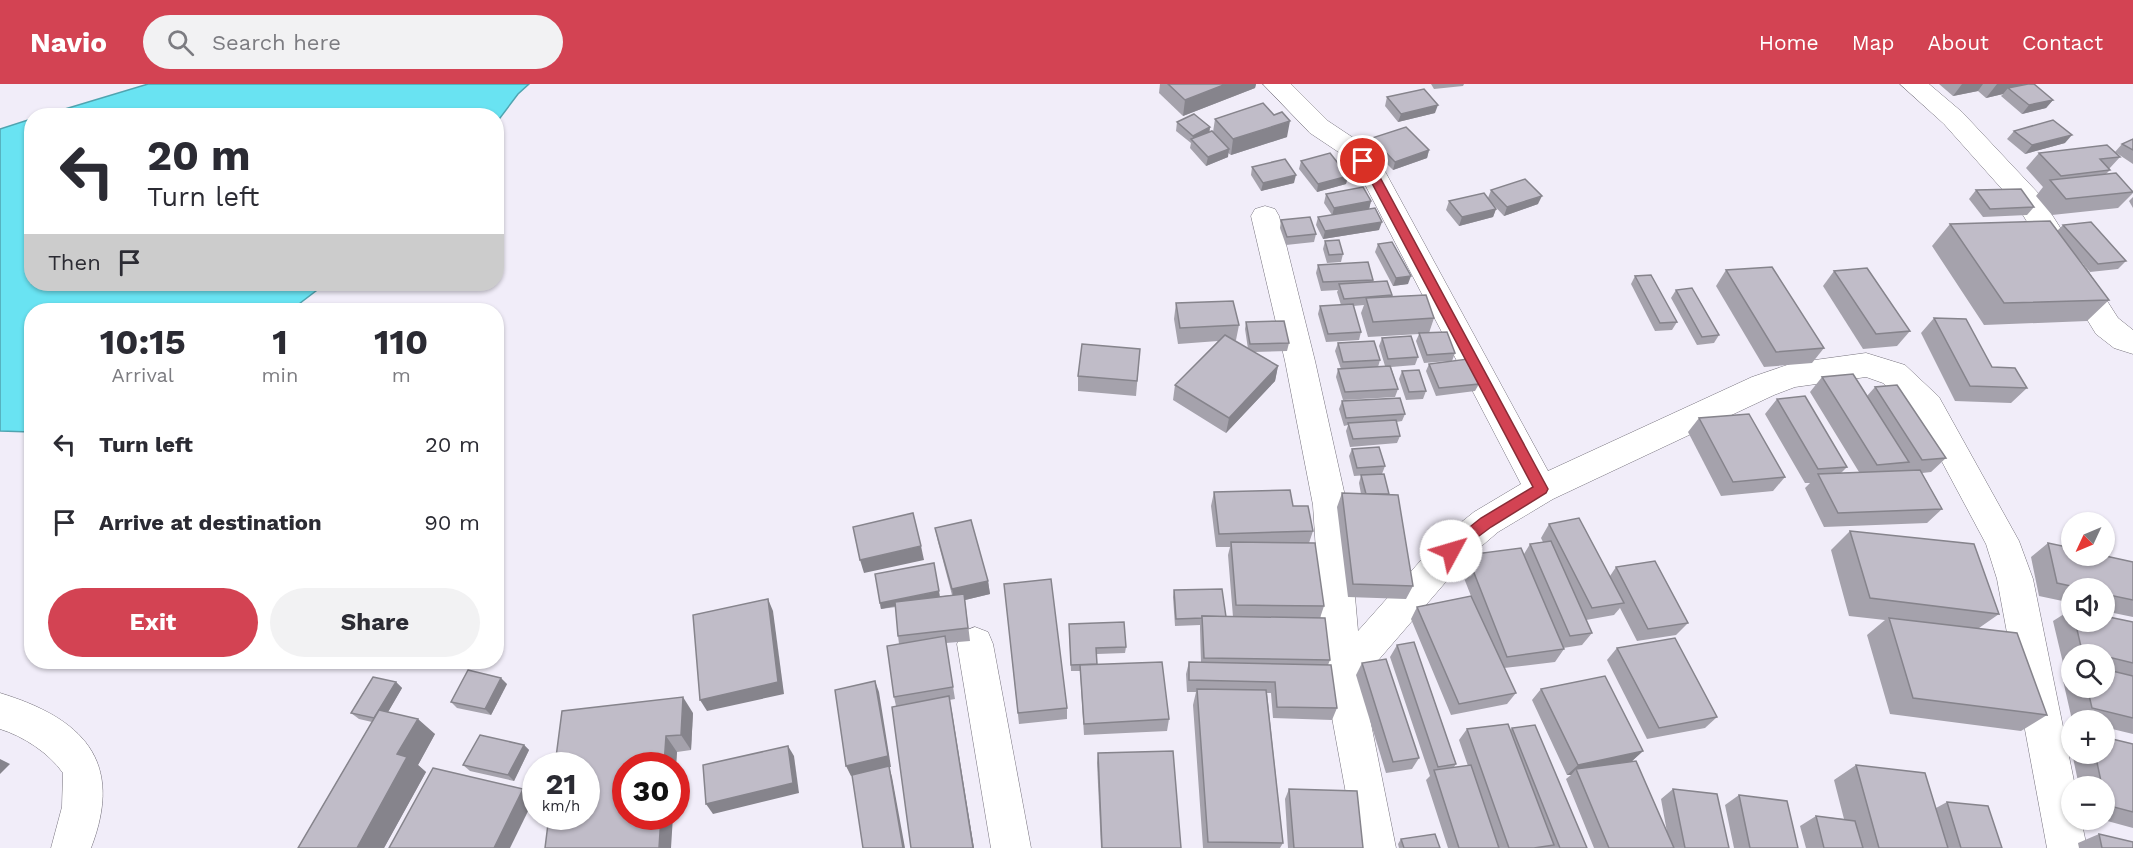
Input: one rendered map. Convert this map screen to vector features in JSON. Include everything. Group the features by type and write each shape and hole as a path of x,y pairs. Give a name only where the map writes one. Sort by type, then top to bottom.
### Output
{"street":[{"path":"1276,84 1319,127 1355,151 1371,170 1541,489"},
{"path":"1913,84 1953,118 2028,200 2107,326 2125,340 2133,342"},
{"path":"1265,216 1300,361 1330,505 1343,674 1376,848"},
{"path":"1343,674 1451,551 1486,522 1541,489 1687,419 1793,375 1866,365 1894,374 1928,406 2002,541 2015,579 2067,848"},
{"path":"975,644 1011,848"},
{"path":"0,711 16,715 36,725 63,747 80,766 83,783 76,836 71,848"}],"water":[{"path":"148,84 529,84 504,113 504,108 68,108"},
{"path":"24,121 24,291 316,291 300,303 24,303 24,432 0,431 0,129"}],"building":[{"path":"1168,84 1226,84 1185,100"},
{"path":"2034,84 2053,100 2029,105 2008,88"},
{"path":"1424,89 1438,105 1401,114 1387,97"},
{"path":"1263,103 1274,115 1282,112 1290,121 1233,139 1215,119"},
{"path":"1194,114 1210,127 1193,136 1177,122"},
{"path":"2053,120 2072,135 2032,145 2014,131"},
{"path":"1406,127 1429,150 1395,162 1372,138"},
{"path":"1212,131 1229,149 1208,157 1191,139"},
{"path":"2133,139 2133,150 2122,144"},
{"path":"2107,145 2120,157 2100,159 2110,170 2061,176 2039,153"},
{"path":"1330,153 1348,176 1318,184 1301,161"},
{"path":"1285,159 1296,175 1263,183 1252,167"},
{"path":"2116,173 2133,192 2066,199 2050,180"},
{"path":"1525,179 1542,196 1507,207 1491,190"},
{"path":"1363,187 1371,201 1334,208 1326,194"},
{"path":"2021,189 2034,207 1990,209 1976,190"},
{"path":"1484,193 1496,209 1462,217 1449,201"},
{"path":"1375,208 1382,222 1325,231 1318,217"},
{"path":"1310,217 1316,234 1287,237 1281,220"},
{"path":"2050,221 2109,300 2004,303 1950,224"},
{"path":"2091,222 2126,261 2098,264 2063,225"},
{"path":"1339,240 1343,254 1329,255 1325,241"},
{"path":"1392,242 1411,276 1396,278 1378,244"},
{"path":"1368,262 1373,280 1323,282 1318,265"},
{"path":"1772,267 1824,348 1776,352 1726,270"},
{"path":"1867,268 1910,331 1876,334 1834,271"},
{"path":"1651,275 1677,322 1660,323 1635,276"},
{"path":"1387,281 1392,295 1344,299 1339,284"},
{"path":"1692,288 1719,335 1702,337 1676,290"},
{"path":"1426,295 1434,318 1373,322 1366,298"},
{"path":"1233,301 1239,325 1180,328 1176,303"},
{"path":"1353,304 1361,332 1328,334 1320,306"},
{"path":"1934,318 1966,319 1992,367 2015,368 2027,388 1970,386"},
{"path":"1284,321 1289,343 1250,344 1246,322"},
{"path":"1447,332 1455,353 1427,355 1419,333"},
{"path":"1225,335 1278,366 1229,418 1175,385"},
{"path":"1411,336 1418,357 1388,359 1382,338"},
{"path":"1374,341 1380,360 1343,362 1338,343"},
{"path":"1082,344 1140,349 1137,381 1078,376"},
{"path":"1468,359 1479,384 1439,388 1429,364"},
{"path":"1390,366 1398,389 1345,392 1338,369"},
{"path":"1419,370 1426,391 1409,392 1402,371"},
{"path":"1853,374 1909,462 1877,465 1822,377"},
{"path":"1897,385 1946,458 1922,460 1875,387"},
{"path":"1805,396 1847,467 1818,469 1777,399"},
{"path":"1400,398 1405,414 1346,418 1342,401"},
{"path":"1749,414 1785,477 1733,482 1699,418"},
{"path":"1396,420 1400,436 1353,439 1348,423"},
{"path":"1379,447 1385,466 1357,468 1352,449"},
{"path":"1920,470 1942,509 1838,513 1818,474"},
{"path":"1384,474 1389,494 1366,494 1361,475"},
{"path":"1290,490 1293,506 1308,506 1313,531 1219,534 1214,492"},
{"path":"1342,493 1398,495 1413,586 1353,584"},
{"path":"913,513 921,546 860,560 853,527"},
{"path":"1579,518 1624,603 1592,608 1549,524"},
{"path":"971,520 988,581 952,589 935,528"},
{"path":"1850,531 1974,544 1999,614 1870,598"},
{"path":"1551,541 1592,633 1570,636 1530,544"},
{"path":"1231,542 1315,543 1324,606 1236,605"},
{"path":"2048,543 2061,546 2061,566 2115,566 2115,558 2133,562 2133,600 2115,596 2115,578 2061,578 2061,584 2057,583"},
{"path":"1521,548 1564,649 1507,657 1467,555"},
{"path":"1655,561 1688,623 1648,629 1616,567"},
{"path":"934,563 939,591 880,603 875,574"},
{"path":"1051,579 1067,708 1018,713 1004,584"},
{"path":"1222,589 1226,617 1202,616 1202,618 1176,619 1174,590"},
{"path":"964,594 968,628 898,636 895,602"},
{"path":"1471,596 1516,693 1459,704 1417,607"},
{"path":"768,599 778,682 700,700 693,615"},
{"path":"1202,616 1325,618 1330,660 1204,658"},
{"path":"1889,618 2017,633 2047,715 1913,698"},
{"path":"2115,618 2133,622 2133,663 2115,659 2115,644 2080,644 2078,632 2115,632"},
{"path":"1124,622 1126,647 1096,648 1097,664 1071,665 1069,624"},
{"path":"945,636 953,687 894,697 887,646"},
{"path":"1675,638 1717,717 1659,728 1617,648"},
{"path":"1414,642 1456,764 1438,767 1397,645"},
{"path":"1386,659 1419,758 1393,762 1362,663"},
{"path":"1162,662 1169,719 1084,724 1080,665"},
{"path":"1189,662 1331,665 1337,708 1277,707 1275,682 1189,680"},
{"path":"468,670 501,678 485,709 451,702"},
{"path":"2115,672 2133,676 2133,718 2115,714 2115,710 2092,708 2090,698 2115,698"},
{"path":"1605,676 1643,751 1578,765 1541,689"},
{"path":"373,677 396,682 374,718 351,713"},
{"path":"875,681 888,756 846,766 835,690"},
{"path":"1197,689 1266,690 1283,843 1208,842"},
{"path":"949,696 973,848 911,848 892,707"},
{"path":"683,697 681,735 666,736 665,752 612,752 612,830 660,830 659,848 545,848 547,830 600,830 600,752 557,752 562,711"},
{"path":"379,710 418,719 397,754 407,757 357,848 298,848"},
{"path":"1508,724 1554,845 1509,848 1467,729"},
{"path":"1535,725 1587,848 1560,848 1512,728"},
{"path":"480,735 524,745 508,775 463,765"},
{"path":"2115,740 2133,744 2133,812 2115,807 2115,776 2100,776 2097,764 2115,764"},
{"path":"788,746 793,783 706,804 703,765"},
{"path":"1173,751 1181,848 1102,848 1098,753"},
{"path":"1636,761 1674,848 1609,848 1576,769"},
{"path":"1471,765 1499,848 1459,848 1434,770"},
{"path":"1856,765 1925,773 1948,848 1879,848"},
{"path":"889,766 903,848 863,848 852,775"},
{"path":"433,768 522,789 494,848 389,848"},
{"path":"1289,789 1357,791 1363,848 1294,848"},
{"path":"1673,789 1717,794 1729,848 1685,848"},
{"path":"1739,795 1787,801 1798,848 1750,848"},
{"path":"1947,802 1988,806 2002,848 1961,848"},
{"path":"1816,816 1855,821 1863,848 1824,848"},
{"path":"1435,834 1440,848 1404,848 1401,839"},
{"path":"2099,834 2133,842 2133,848 2102,848"}],"route":[{"path":"1363,161 1371,170 1386,202 1541,489 1486,522 1451,551"}]}
